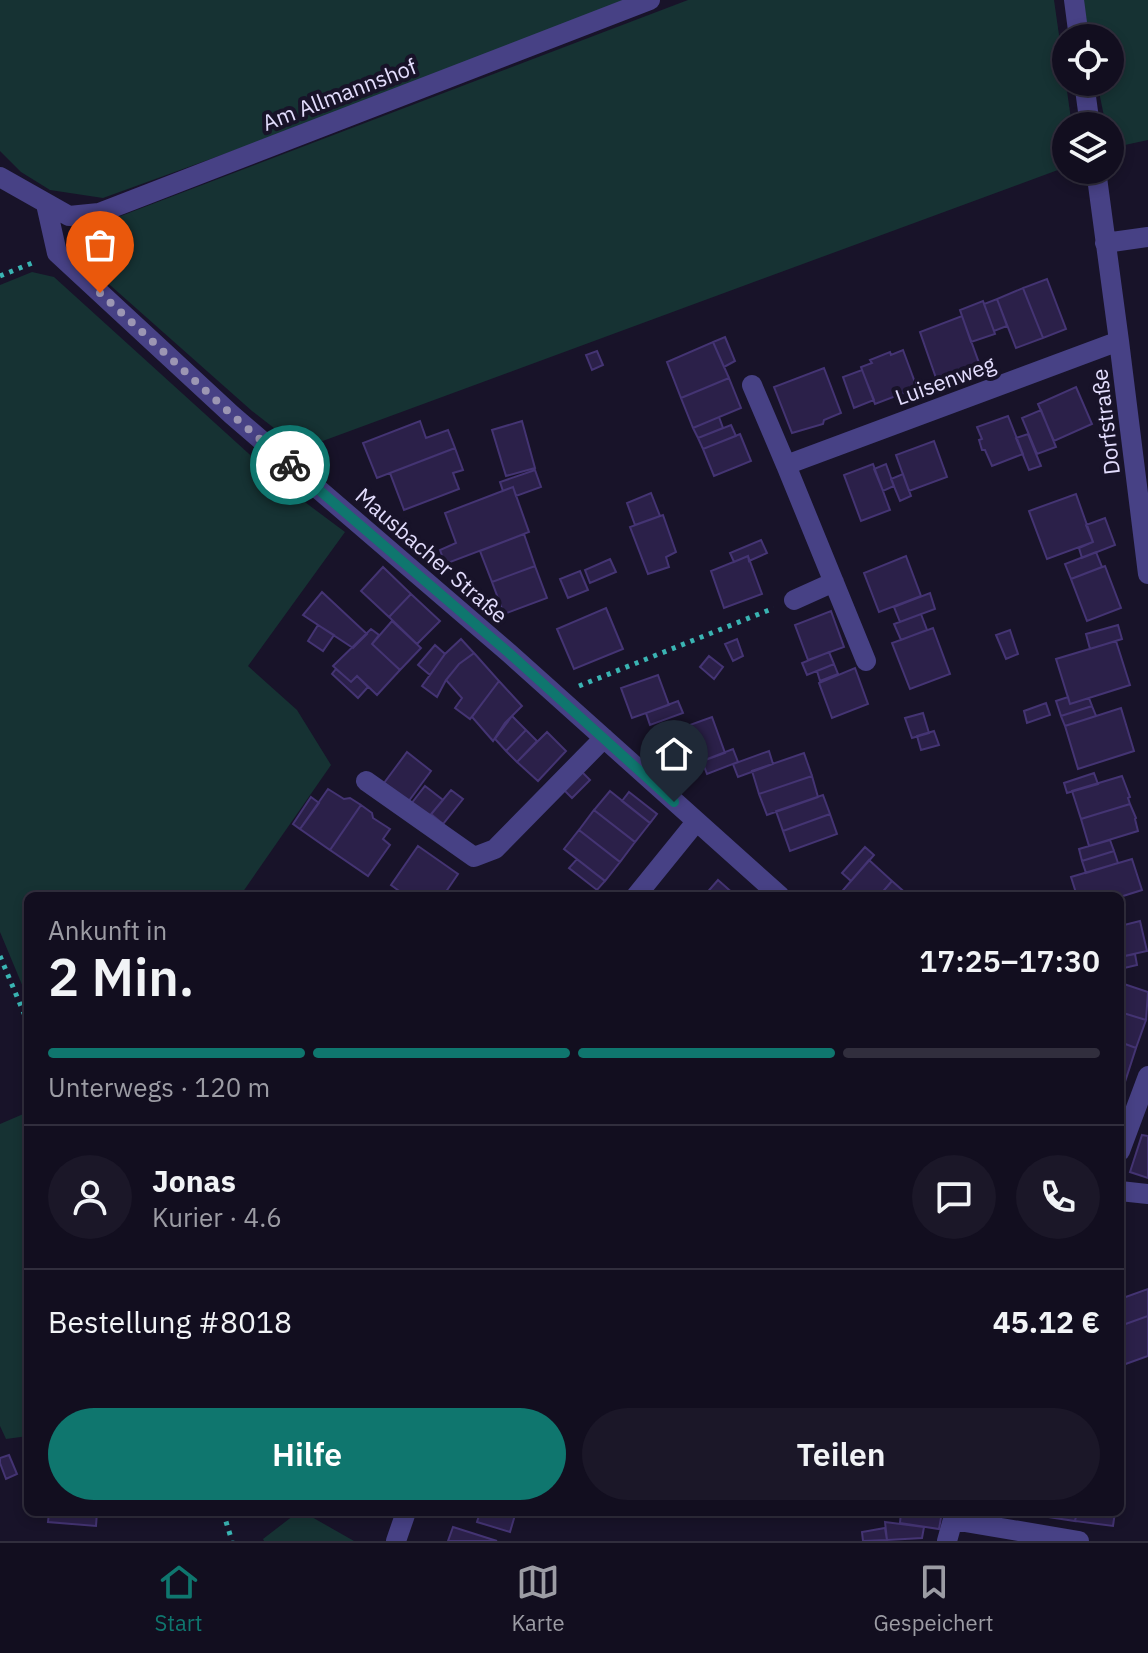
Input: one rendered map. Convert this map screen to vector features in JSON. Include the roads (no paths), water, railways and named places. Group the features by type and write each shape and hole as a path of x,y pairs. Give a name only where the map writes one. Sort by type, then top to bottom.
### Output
{"street":[{"name":"Am Allmannshof","path":"46,204 69,216 99,213 650,0"},
{"path":"1074,0 1077,24"},
{"path":"0,177 46,204"},
{"name":"Dorfstraße","path":"1098,184 1148,574"},
{"name":"Mausbacher Straße","path":"46,204 57,253 232,415 556,695 775,892"},
{"path":"1105,243 1148,237"},
{"name":"Luisenweg","path":"786,465 1119,341"},
{"path":"752,385 866,661"},
{"path":"794,600 834,582"},
{"path":"366,781 474,857 495,849 604,738"},
{"path":"639,892 696,822"},
{"path":"1124,1140 1148,1076"},
{"path":"1124,1191 1148,1194"},
{"path":"396,1541 405,1516"},
{"path":"947,1541 954,1516 1079,1541"}]}
